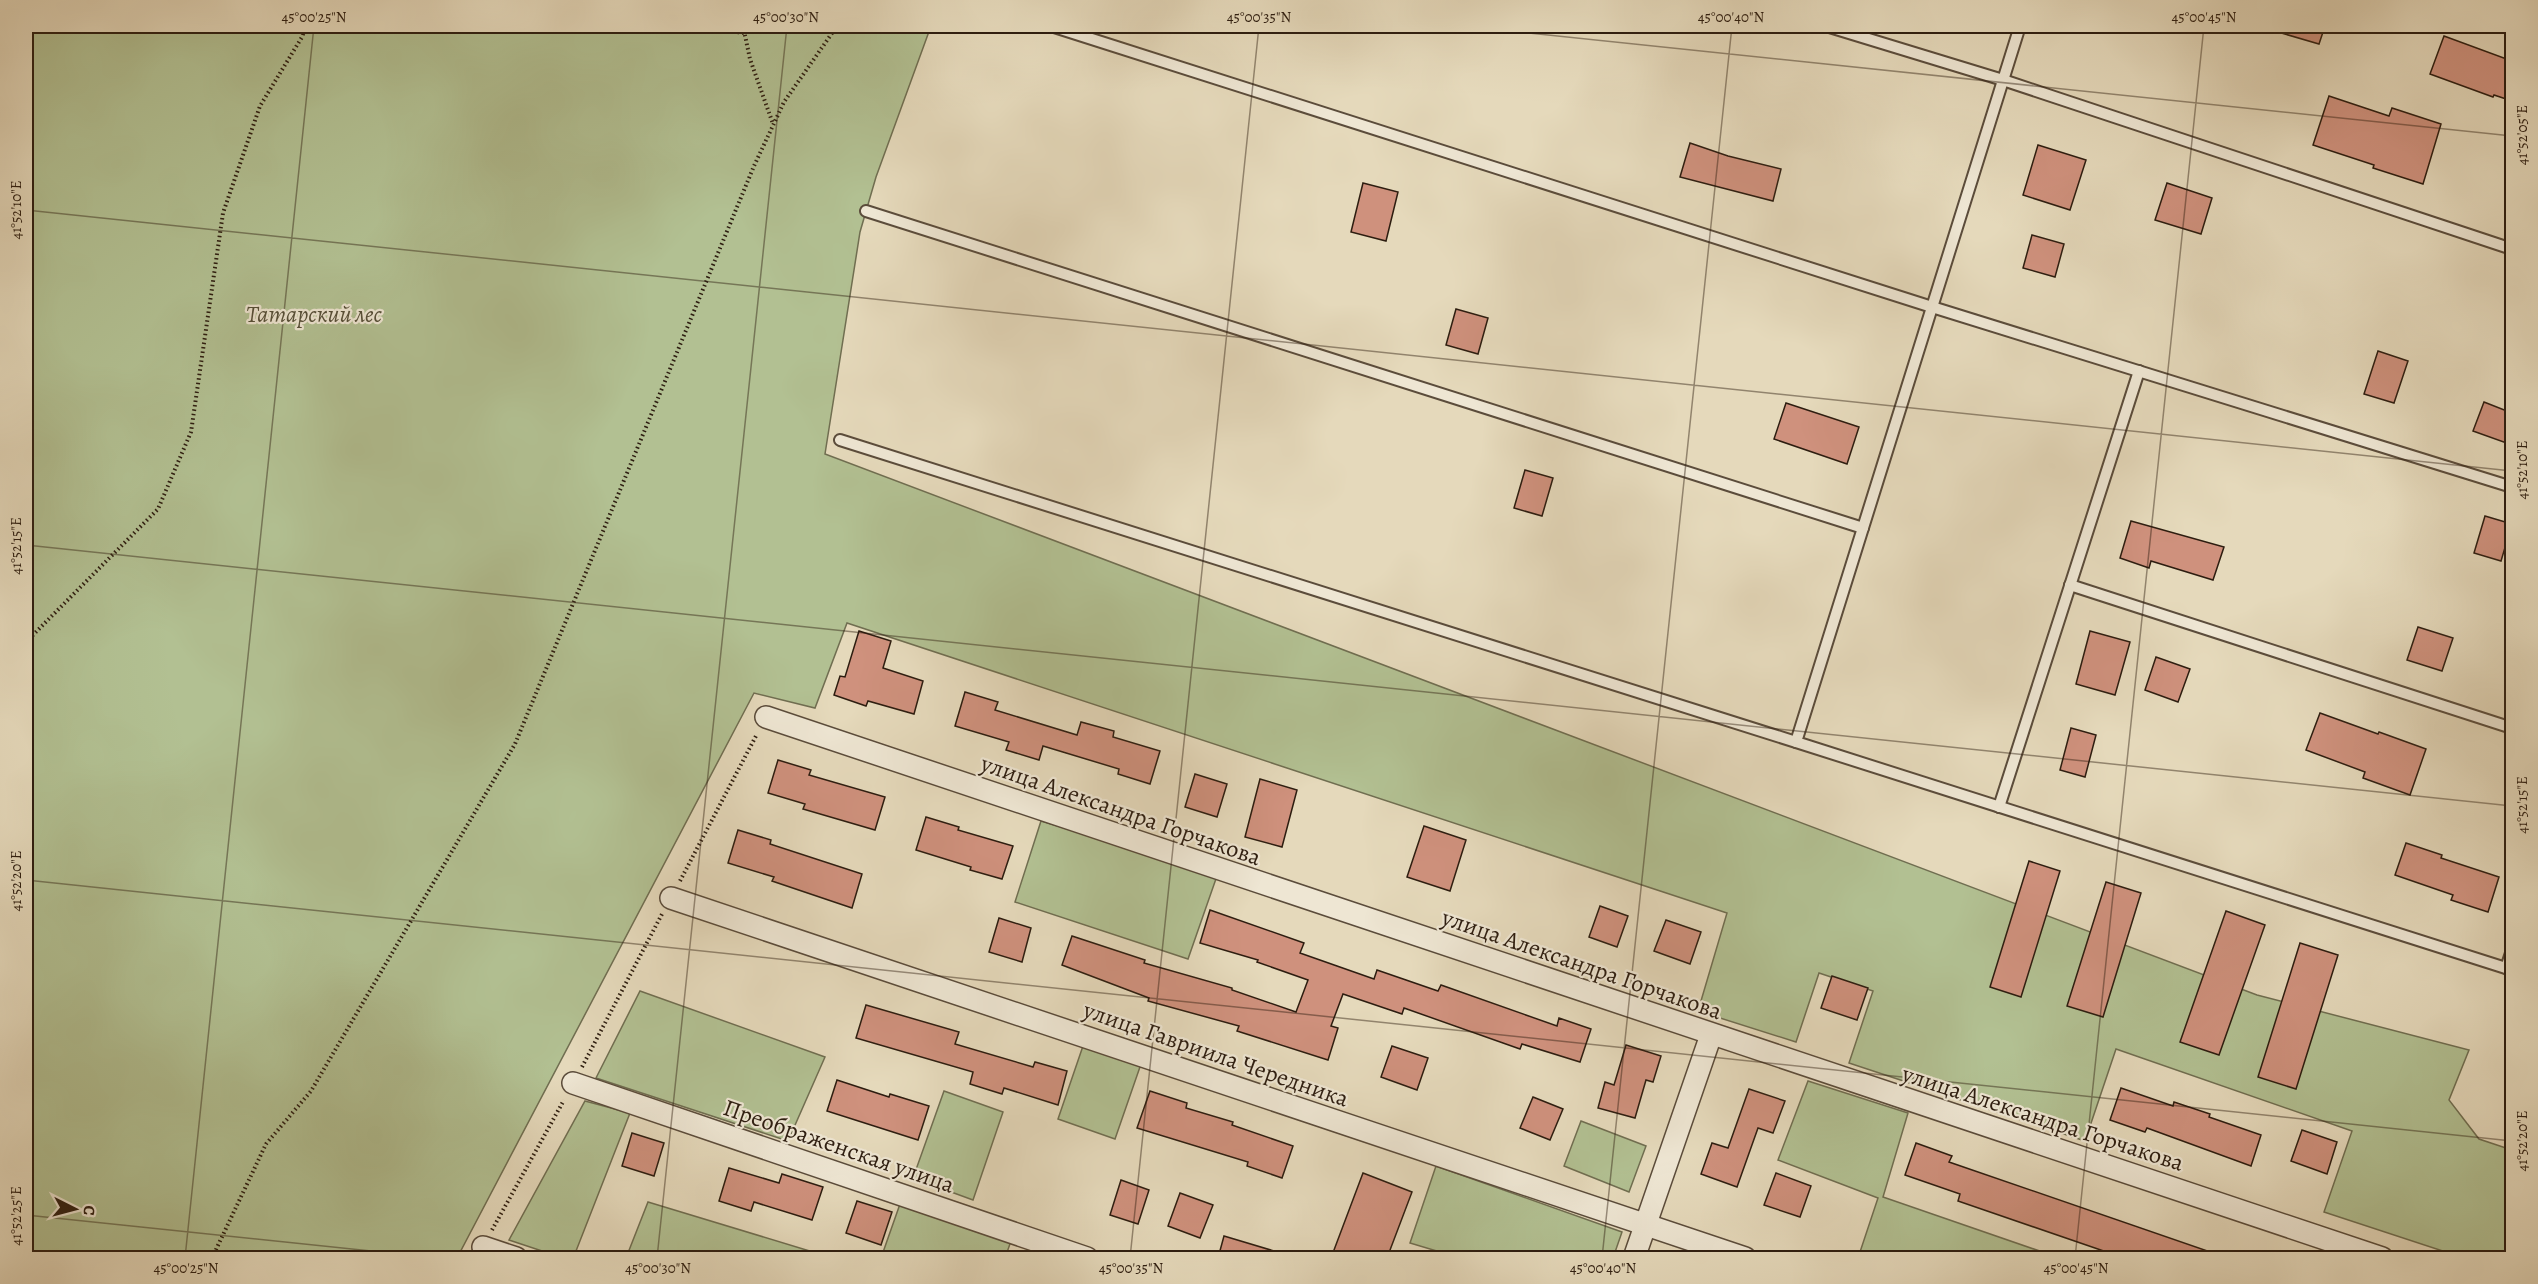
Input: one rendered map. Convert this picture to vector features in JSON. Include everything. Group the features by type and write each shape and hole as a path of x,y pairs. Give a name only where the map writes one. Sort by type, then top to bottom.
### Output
{"street":[{"name":"улица Александра Горчакова","path":"766,717 2382,1258"},
{"name":"улица Гавриила Чередника","path":"671,898 1745,1258"},
{"path":"1634,1258 1711,1035"},
{"name":"Преображенская улица","path":"573,1083 1087,1258"},
{"path":"483,1247 516,1258"}],"lane":[{"path":"1051,26 1932,307 2512,487"},
{"path":"1826,26 2003,80 2512,249"},
{"path":"1796,742 2020,26"},
{"path":"866,212 1863,528"},
{"path":"1999,807 2139,371"},
{"path":"840,440 2510,969 2512,950"},
{"path":"2070,585 2512,728"}],"path":[{"path":"26,642 158,509 191,432 223,213 260,106 302,37 306,26"},
{"path":"707,26 728,32 744,33"},
{"path":"742,26 750,59 773,125"},
{"path":"212,1258 266,1144 311,1091 515,744 749,177 784,102 837,26"},
{"path":"483,1247 573,1083 766,717"}],"green space":[{"name":"Татарский лес","path":"26,26 931,26 876,177 860,232 825,454 2257,995 2469,1050 2449,1100 2479,1139 2512,1150 2512,1258 2464,1258 2324,1212 2352,1131 2116,1049 2085,1141 1849,1063 1873,991 1819,973 1796,1042 1698,1011 1727,913 847,623 815,708 754,693 457,1258 26,1258"},
{"path":"1041,821 1218,873 1188,959 1015,902"},
{"path":"640,991 825,1057 788,1141 596,1078"},
{"path":"1083,1046 1141,1064 1115,1139 1058,1119"},
{"path":"1808,1081 1908,1113 1883,1197 2054,1256 2053,1258 1858,1258 1878,1198 1778,1160"},
{"path":"944,1091 1003,1112 973,1200 913,1178"},
{"path":"585,1101 630,1113 576,1251 594,1258 563,1258 509,1240"},
{"path":"1581,1121 1646,1146 1629,1192 1564,1166"},
{"path":"1436,1166 1622,1232 1613,1258 1460,1258 1410,1243"},
{"path":"648,1202 813,1252 811,1258 626,1258"},
{"path":"900,1204 1011,1241 1005,1258 881,1258"}],"building":[{"path":"2272,26 2325,26 2319,44 2271,30"},
{"path":"2444,36 2512,61 2512,101 2494,95 2493,97 2430,74"},
{"path":"2329,96 2389,116 2392,108 2441,124 2423,184 2313,145"},
{"path":"1690,143 1728,156 1781,169 1773,201 1680,177"},
{"path":"2038,145 2086,160 2070,210 2023,195"},
{"path":"1363,183 1398,192 1386,241 1351,232"},
{"path":"2167,183 2212,198 2201,234 2155,220"},
{"path":"2032,235 2064,244 2055,277 2023,268"},
{"path":"1456,309 1488,318 1478,354 1446,345"},
{"path":"2378,351 2408,361 2394,403 2364,394"},
{"path":"2484,402 2512,413 2512,445 2473,431"},
{"path":"1786,403 1859,427 1847,464 1774,439"},
{"path":"1525,470 1553,478 1542,516 1514,508"},
{"path":"2485,516 2512,524 2501,561 2474,553"},
{"path":"2131,521 2224,547 2213,580 2151,561 2149,568 2120,558"},
{"path":"2418,627 2453,638 2442,671 2407,660"},
{"path":"859,631 891,641 883,668 923,681 914,714 868,701 866,706 834,695 840,676 845,677"},
{"path":"2090,631 2130,642 2115,695 2076,684"},
{"path":"2156,657 2190,669 2178,702 2145,690"},
{"path":"965,692 998,702 995,710 1077,735 1081,722 1114,731 1113,737 1160,751 1150,784 1118,774 1119,769 1043,746 1039,760 1006,750 1009,742 955,726"},
{"path":"2320,713 2426,749 2410,795 2363,778 2365,772 2306,750"},
{"path":"2071,728 2096,735 2085,777 2060,770"},
{"path":"778,760 811,770 809,775 885,797 875,830 803,809 805,804 768,793"},
{"path":"1195,774 1227,784 1217,817 1185,807"},
{"path":"1260,779 1297,790 1282,847 1245,837"},
{"path":"926,817 959,827 958,830 1013,846 1002,879 916,850"},
{"path":"1424,826 1466,840 1450,891 1407,877"},
{"path":"738,830 771,840 770,844 862,874 852,908 772,881 774,877 728,863"},
{"path":"2406,843 2442,855 2441,858 2499,877 2488,912 2451,900 2453,895 2395,875"},
{"path":"2029,861 2060,871 2021,997 1990,987"},
{"path":"2106,882 2141,893 2103,1017 2067,1006"},
{"path":"1600,906 1628,916 1617,947 1589,937"},
{"path":"1210,910 1304,943 1300,953 1374,979 1377,970 1438,991 1441,985 1557,1026 1559,1018 1591,1029 1580,1062 1522,1044 1520,1049 1404,1008 1402,1014 1343,994 1331,1026 1338,1028 1328,1060 1237,1031 1239,1026 1148,1001 1149,998 1062,965 1072,936 1145,960 1144,963 1232,988 1232,990 1296,1012 1308,980 1257,962 1258,960 1200,943"},
{"path":"2226,911 2265,925 2219,1055 2180,1042"},
{"path":"999,918 1031,928 1022,962 989,952"},
{"path":"1666,920 1701,932 1690,964 1654,951"},
{"path":"2300,943 2338,955 2296,1089 2258,1077"},
{"path":"1832,976 1868,988 1857,1020 1821,1008"},
{"path":"866,1005 959,1032 955,1044 1033,1067 1035,1062 1067,1071 1058,1105 1004,1088 1002,1094 970,1084 973,1072 856,1038"},
{"path":"1626,1045 1661,1056 1653,1082 1646,1080 1635,1118 1598,1108 1605,1082 1614,1085"},
{"path":"1392,1046 1428,1058 1417,1090 1381,1077"},
{"path":"837,1080 889,1097 890,1094 929,1106 918,1140 827,1111"},
{"path":"2121,1088 2173,1106 2174,1102 2210,1114 2209,1117 2261,1135 2251,1166 2147,1128 2145,1132 2110,1120"},
{"path":"1749,1089 1785,1101 1773,1133 1758,1128 1737,1187 1701,1174 1712,1143 1728,1148"},
{"path":"1150,1091 1187,1103 1186,1108 1233,1122 1232,1125 1293,1146 1282,1178 1247,1166 1248,1162 1137,1128"},
{"path":"1533,1097 1563,1109 1550,1140 1520,1128"},
{"path":"2302,1130 2337,1142 2327,1174 2291,1161"},
{"path":"632,1133 664,1143 654,1176 622,1166"},
{"path":"1916,1143 1952,1156 1949,1162 2222,1256 2222,1258 2124,1258 1958,1201 1960,1194 1905,1175"},
{"path":"729,1168 779,1183 782,1174 823,1187 812,1220 754,1202 751,1211 719,1201"},
{"path":"1363,1173 1412,1192 1387,1258 1331,1258"},
{"path":"1776,1173 1811,1186 1800,1217 1764,1205"},
{"path":"1121,1180 1149,1190 1138,1224 1110,1215"},
{"path":"1180,1193 1213,1205 1200,1238 1168,1226"},
{"path":"857,1201 892,1212 881,1245 846,1233"},
{"path":"1224,1236 1284,1254 1284,1258 1218,1258"}]}
